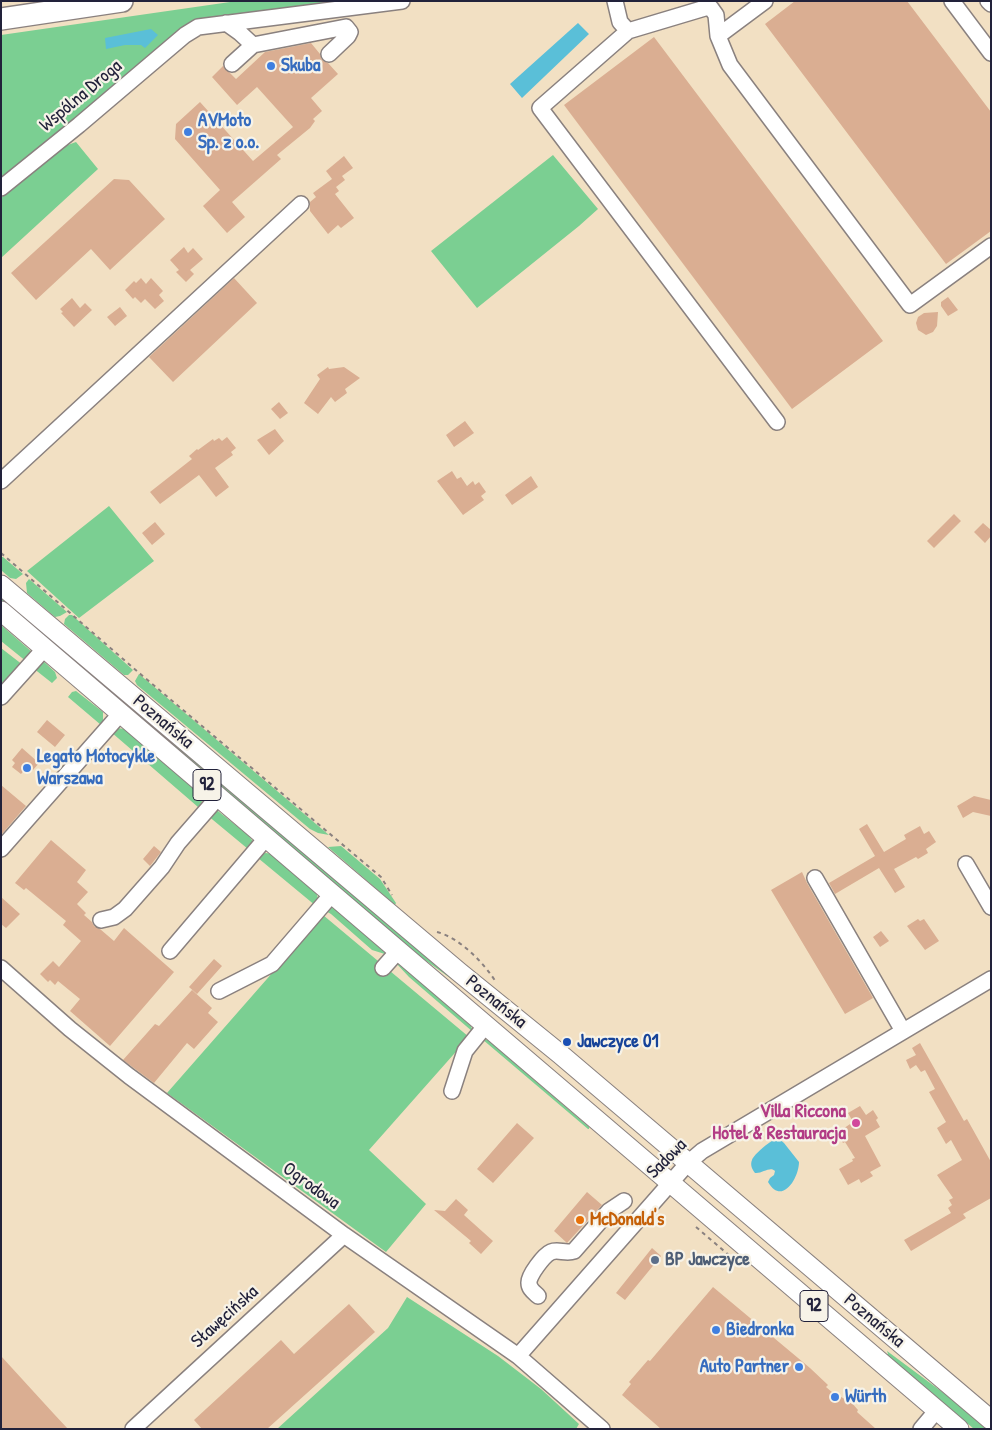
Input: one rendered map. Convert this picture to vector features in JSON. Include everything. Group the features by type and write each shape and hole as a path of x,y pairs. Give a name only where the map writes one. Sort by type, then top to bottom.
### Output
{"highway":[{"path":"1,19 122,1"}],"main road":[{"name":"Poznańska","path":"1,584 451,966 567,1060 991,1420"},
{"name":"Poznańska","path":"1,611 960,1429"}],"street":[{"path":"226,23 402,1"},
{"path":"615,1 620,22 628,31"},
{"path":"718,36 765,1"},
{"path":"952,1 991,53"},
{"path":"988,1 991,4"},
{"path":"777,422 540,108 628,31 705,8 711,8 716,15 718,36 730,64 910,305 991,246"},
{"path":"226,23 240,32 253,45"},
{"name":"Wspólna Droga","path":"1,188 79,125 185,34 198,27 226,23"},
{"path":"232,64 253,45 346,27 350,32 348,36 329,54"},
{"path":"1,481 301,204"},
{"path":"1,697 45,648"},
{"path":"1,849 121,713"},
{"path":"101,920 114,918 126,909 162,866 178,843 219,796"},
{"path":"170,951 267,837"},
{"path":"966,864 991,907"},
{"path":"815,878 903,1031"},
{"path":"219,991 272,964 333,893"},
{"path":"384,968 399,950"},
{"name":"Ogrodowa","path":"2,971 129,1076 344,1236 518,1356 598,1427"},
{"name":"Sadowa","path":"518,1356 670,1183 702,1151 991,979"},
{"path":"452,1091 465,1051 486,1025"},
{"path":"538,1296 530,1288 528,1282 548,1254 553,1251 572,1252 609,1211 624,1201"},
{"name":"Sławęcińska","path":"133,1429 344,1236"},
{"path":"921,1429 937,1410"}],"path":[{"path":"1,553 327,832"}],"green space":[{"path":"237,1 342,1 258,11 195,22 1,180 1,35"},
{"path":"76,142 98,169 1,258 1,198 62,147"},
{"path":"553,155 598,209 477,308 431,251"},
{"path":"109,506 154,561 79,618 27,571"},
{"path":"1,557 23,574 16,579 10,578 1,570"},
{"path":"29,579 67,612 55,617 27,593 26,583"},
{"path":"1,592 460,982 460,985 404,945 1,602"},
{"path":"72,615 133,670 128,675 124,675 64,624 65,619"},
{"path":"1,625 32,652 27,662 1,641"},
{"path":"1,648 32,672 1,707"},
{"path":"41,659 55,672 57,678 52,683 33,668"},
{"path":"139,674 329,835 310,829 137,685 135,681"},
{"path":"76,691 103,712 103,722 101,725 68,697 72,692"},
{"path":"117,728 125,729 199,793 202,802 198,807 111,732"},
{"path":"211,811 218,811 248,835 252,840 252,844 248,849 207,815"},
{"path":"341,846 380,879 396,903 395,905 328,847"},
{"path":"261,854 272,854 316,892 318,898 316,906 258,858"},
{"path":"329,907 334,908 388,955 372,950 324,910"},
{"path":"323,915 469,1037 369,1150 426,1204 386,1252 167,1093"},
{"path":"395,962 471,1026 473,1032 409,977"},
{"path":"482,1039 488,1040 589,1127 589,1129 588,1129"},
{"path":"407,1297 498,1356 541,1389 579,1424 576,1429 277,1429 388,1328"},
{"path":"887,1351 949,1397 987,1429 974,1429 886,1354 888,1354"}],"water":[{"path":"578,23 589,34 522,98 510,84"},
{"path":"151,29 158,35 145,48 141,45 125,45 106,49 105,38"},
{"path":"778,1138 799,1162 793,1182 789,1187 779,1191 773,1189 768,1182 775,1171 771,1169 755,1173 751,1164 753,1157 759,1151"}],"building":[{"path":"795,1 907,1 991,112 991,231 946,264 765,24"},
{"path":"654,37 883,341 792,409 564,105"},
{"path":"311,43 320,54 322,60 328,63 338,74 311,98 322,111 313,119 315,121 310,128 277,155 281,159 232,202 245,217 227,233 203,206 220,190 175,139 176,124 200,102 253,161 293,127 257,87 237,105 212,77 223,66 236,79 265,52"},
{"path":"344,156 353,168 342,176 345,180 336,187 339,191 335,194 354,218 341,228 338,225 328,234 310,211 310,202 316,197 313,193 332,179 326,171"},
{"path":"114,179 129,180 165,219 110,270 91,249 36,300 11,273"},
{"path":"184,247 188,253 193,248 203,259 190,270 194,274 186,282 176,272 179,270 170,260"},
{"path":"141,278 146,284 151,278 163,291 159,295 164,301 155,309 145,299 141,303 135,297 133,299 125,290 134,281 136,283"},
{"path":"234,278 257,303 173,382 149,357"},
{"path":"948,297 958,310 948,316 941,306 941,302"},
{"path":"72,298 80,308 85,303 92,310 74,327 61,313 63,312 60,309"},
{"path":"120,307 127,316 115,326 107,317"},
{"path":"938,312 937,326 933,332 926,335 918,330 916,323 918,317 924,313"},
{"path":"328,367 329,369 344,367 360,378 345,389 347,393 335,402 331,397 318,414 304,403 320,379 317,375"},
{"path":"279,402 288,413 280,419 271,409"},
{"path":"465,421 474,433 454,447 446,435"},
{"path":"275,429 284,441 269,455 257,440"},
{"path":"227,437 236,448 231,452 233,455 215,468 229,487 216,497 199,475 160,504 150,492 192,459 189,456 197,449 213,439 214,441 219,438 222,441"},
{"path":"452,471 457,479 461,477 467,486 473,481 475,485 479,482 486,492 481,496 484,500 463,515 437,481"},
{"path":"531,476 538,487 512,505 505,495"},
{"path":"954,514 961,521 934,548 927,541"},
{"path":"155,522 165,534 152,545 142,533"},
{"path":"983,523 991,530 991,536 985,543 974,532"},
{"path":"47,720 65,735 55,747 37,732"},
{"path":"22,748 39,763 33,770 28,766 21,774 12,767 15,763 12,760"},
{"path":"1,785 26,806 1,835"},
{"path":"974,796 991,800 991,816 973,812 963,818 957,806"},
{"path":"867,824 884,852 906,839 904,835 920,826 924,834 929,831 936,842 926,849 928,853 894,869 905,887 895,893 879,868 835,894 829,883 875,856 859,829"},
{"path":"51,840 86,870 77,882 88,892 77,904 86,913 84,915 94,926 114,941 124,928 174,972 110,1046 70,1011 80,999 58,981 55,985 50,980 48,982 40,974 53,961 59,967 81,941 63,925 66,921 26,888 24,890 15,883"},
{"path":"154,846 161,852 150,866 143,859"},
{"path":"802,872 873,998 845,1014 771,890"},
{"path":"1,897 20,914 6,928 1,924"},
{"path":"918,919 920,921 924,919 939,941 925,950 907,926"},
{"path":"881,931 889,941 880,947 873,937"},
{"path":"214,959 222,966 197,994 189,987"},
{"path":"192,990 212,1008 208,1013 218,1022 194,1049 187,1043 154,1083 123,1060 155,1024 159,1026"},
{"path":"920,1043 964,1121 967,1119 991,1162 991,1198 963,1214 966,1218 911,1251 904,1240 951,1213 948,1208 952,1205 949,1200 953,1198 937,1175 962,1160 951,1140 946,1144 937,1128 946,1122 929,1092 935,1089 925,1070 921,1072 916,1065 910,1069 906,1060 916,1055 912,1048"},
{"path":"860,1106 866,1115 873,1110 878,1118 876,1120 880,1127 865,1136 881,1166 870,1172 873,1176 861,1183 859,1179 848,1185 839,1169 855,1158 837,1133 853,1122 848,1113"},
{"path":"517,1123 534,1138 493,1183 477,1169"},
{"name":"McDonald's","path":"587,1192 602,1205 567,1243 554,1231"},
{"path":"456,1199 468,1210 464,1215 493,1241 481,1254 469,1243 471,1241 434,1210 445,1211"},
{"path":"652,1248 661,1256 625,1300 616,1293"},
{"path":"713,1287 810,1368 828,1385 826,1387 840,1399 841,1397 851,1402 858,1410 857,1412 876,1429 661,1429 622,1395 631,1384 629,1382 648,1360 650,1361"},
{"path":"349,1304 375,1332 267,1429 202,1429 194,1420 281,1340 294,1354"},
{"path":"1,1356 54,1414 68,1429 1,1429"}],"place":[{"name":"Skuba","path":"271,66"},
{"name":"AVMoto Sp. z o.o.","path":"188,132"},
{"name":"Legato Motocykle Warszawa","path":"27,768"},
{"name":"Jawczyce 01","path":"567,1042"},
{"name":"Villa Riccona Hotel & Restauracja","path":"856,1123"},
{"name":"McDonald's","path":"580,1220"},
{"name":"BP Jawczyce","path":"655,1260"},
{"name":"Biedronka","path":"716,1330"},
{"name":"Auto Partner","path":"799,1367"},
{"name":"Würth","path":"835,1397"}]}
